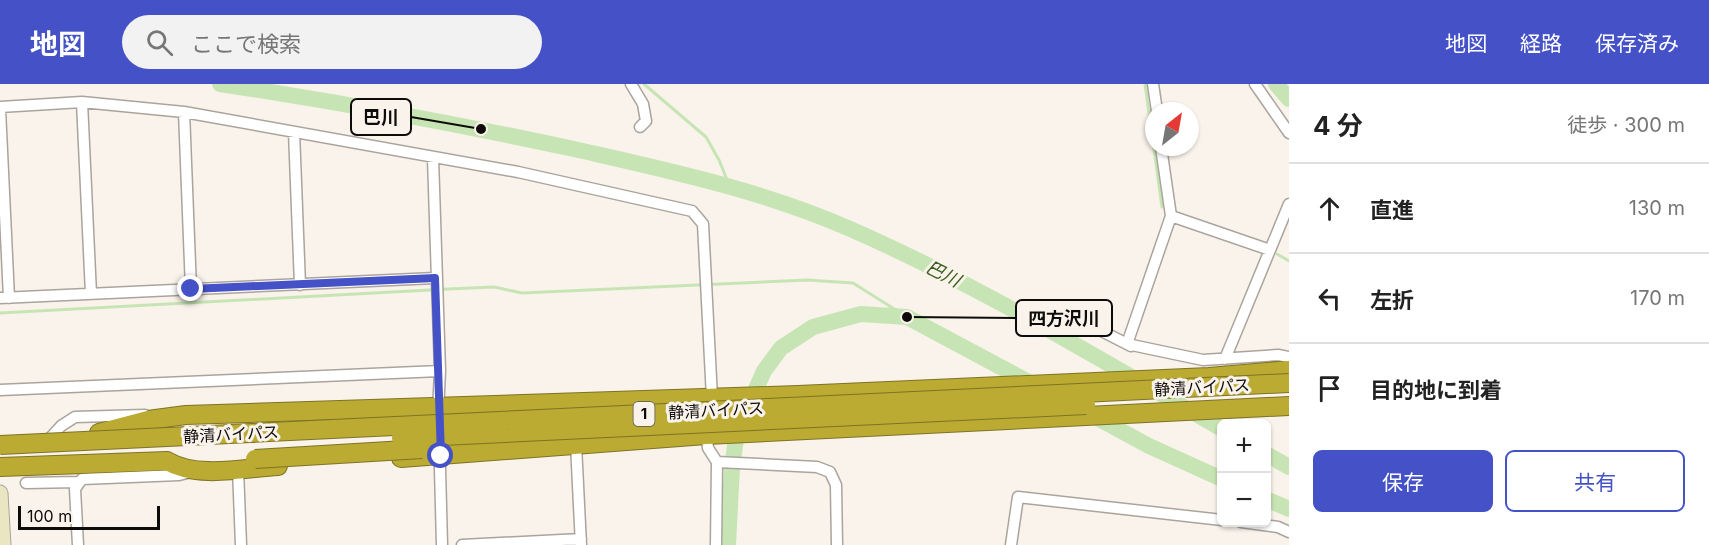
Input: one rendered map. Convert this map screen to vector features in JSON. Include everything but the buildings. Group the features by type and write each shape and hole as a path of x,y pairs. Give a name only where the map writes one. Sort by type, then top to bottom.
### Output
{"highway":[{"path":"0,444 51,437 239,421 478,410 631,408 1289,370"},
{"name":"静清バイパス","path":"0,444 705,402 1289,383"},
{"name":"静清バイパス","path":"0,458 710,429 1289,395"},
{"path":"99,433 136,423 174,417 437,406 705,402"},
{"name":"1","path":"0,467 167,461 175,466 200,470 441,456 576,445 710,429 1072,417 1289,406"},
{"path":"167,461 255,459 649,435 710,429"}],"street":[{"path":"630,84 643,104 646,121 640,127"},
{"path":"1153,84 1155,102"},
{"path":"1255,84 1289,133"},
{"path":"82,102 91,294"},
{"path":"435,278 4,298 0,108 82,102 184,112 518,172 692,211 703,224 705,402 710,429 708,448 720,462 716,545"},
{"path":"184,112 191,289"},
{"path":"294,132 300,285"},
{"path":"1127,344 1171,216 1162,156"},
{"path":"432,158 440,370 437,406 441,456 442,545"},
{"path":"1225,359 1289,204"},
{"path":"1171,216 1270,250"},
{"path":"1078,319 1142,351 1196,363 1209,376"},
{"path":"1127,344 1203,360 1278,355 1289,357"},
{"path":"0,390 440,370"},
{"path":"51,437 61,426 75,417 140,415 174,417"},
{"path":"462,545 581,542 576,445"},
{"path":"720,462 817,467 830,472 836,485 837,545"},
{"path":"238,468 241,545"},
{"path":"26,483 179,475 200,470"},
{"path":"78,482 75,489 78,545"},
{"path":"0,493 3,545"},
{"path":"1011,545 1018,497 1217,520"},
{"path":"1271,526 1289,532"}],"waterway":[{"name":"巴川","path":"220,84 398,114 574,149 713,182 781,203 848,228 944,273 1037,323 1217,426"},
{"path":"644,84 706,137 730,187"},
{"path":"1145,84 1162,207"},
{"path":"1276,84 1289,99"},
{"path":"1277,254 1289,261"},
{"path":"0,313 494,287 522,293 807,280 853,283 907,317"},
{"path":"728,545 732,467 737,432 764,371 781,348 813,327 861,314 907,317 1038,387"},
{"path":"1090,414 1149,446 1217,477"},
{"name":"巴川","path":"1271,457 1289,467"},
{"path":"1271,501 1289,509"}],"place":[{"name":"巴川","path":"481,129"},
{"name":"四方沢川","path":"907,317"}],"route":[{"path":"191,289 435,278 440,370 437,406 441,456"}]}
